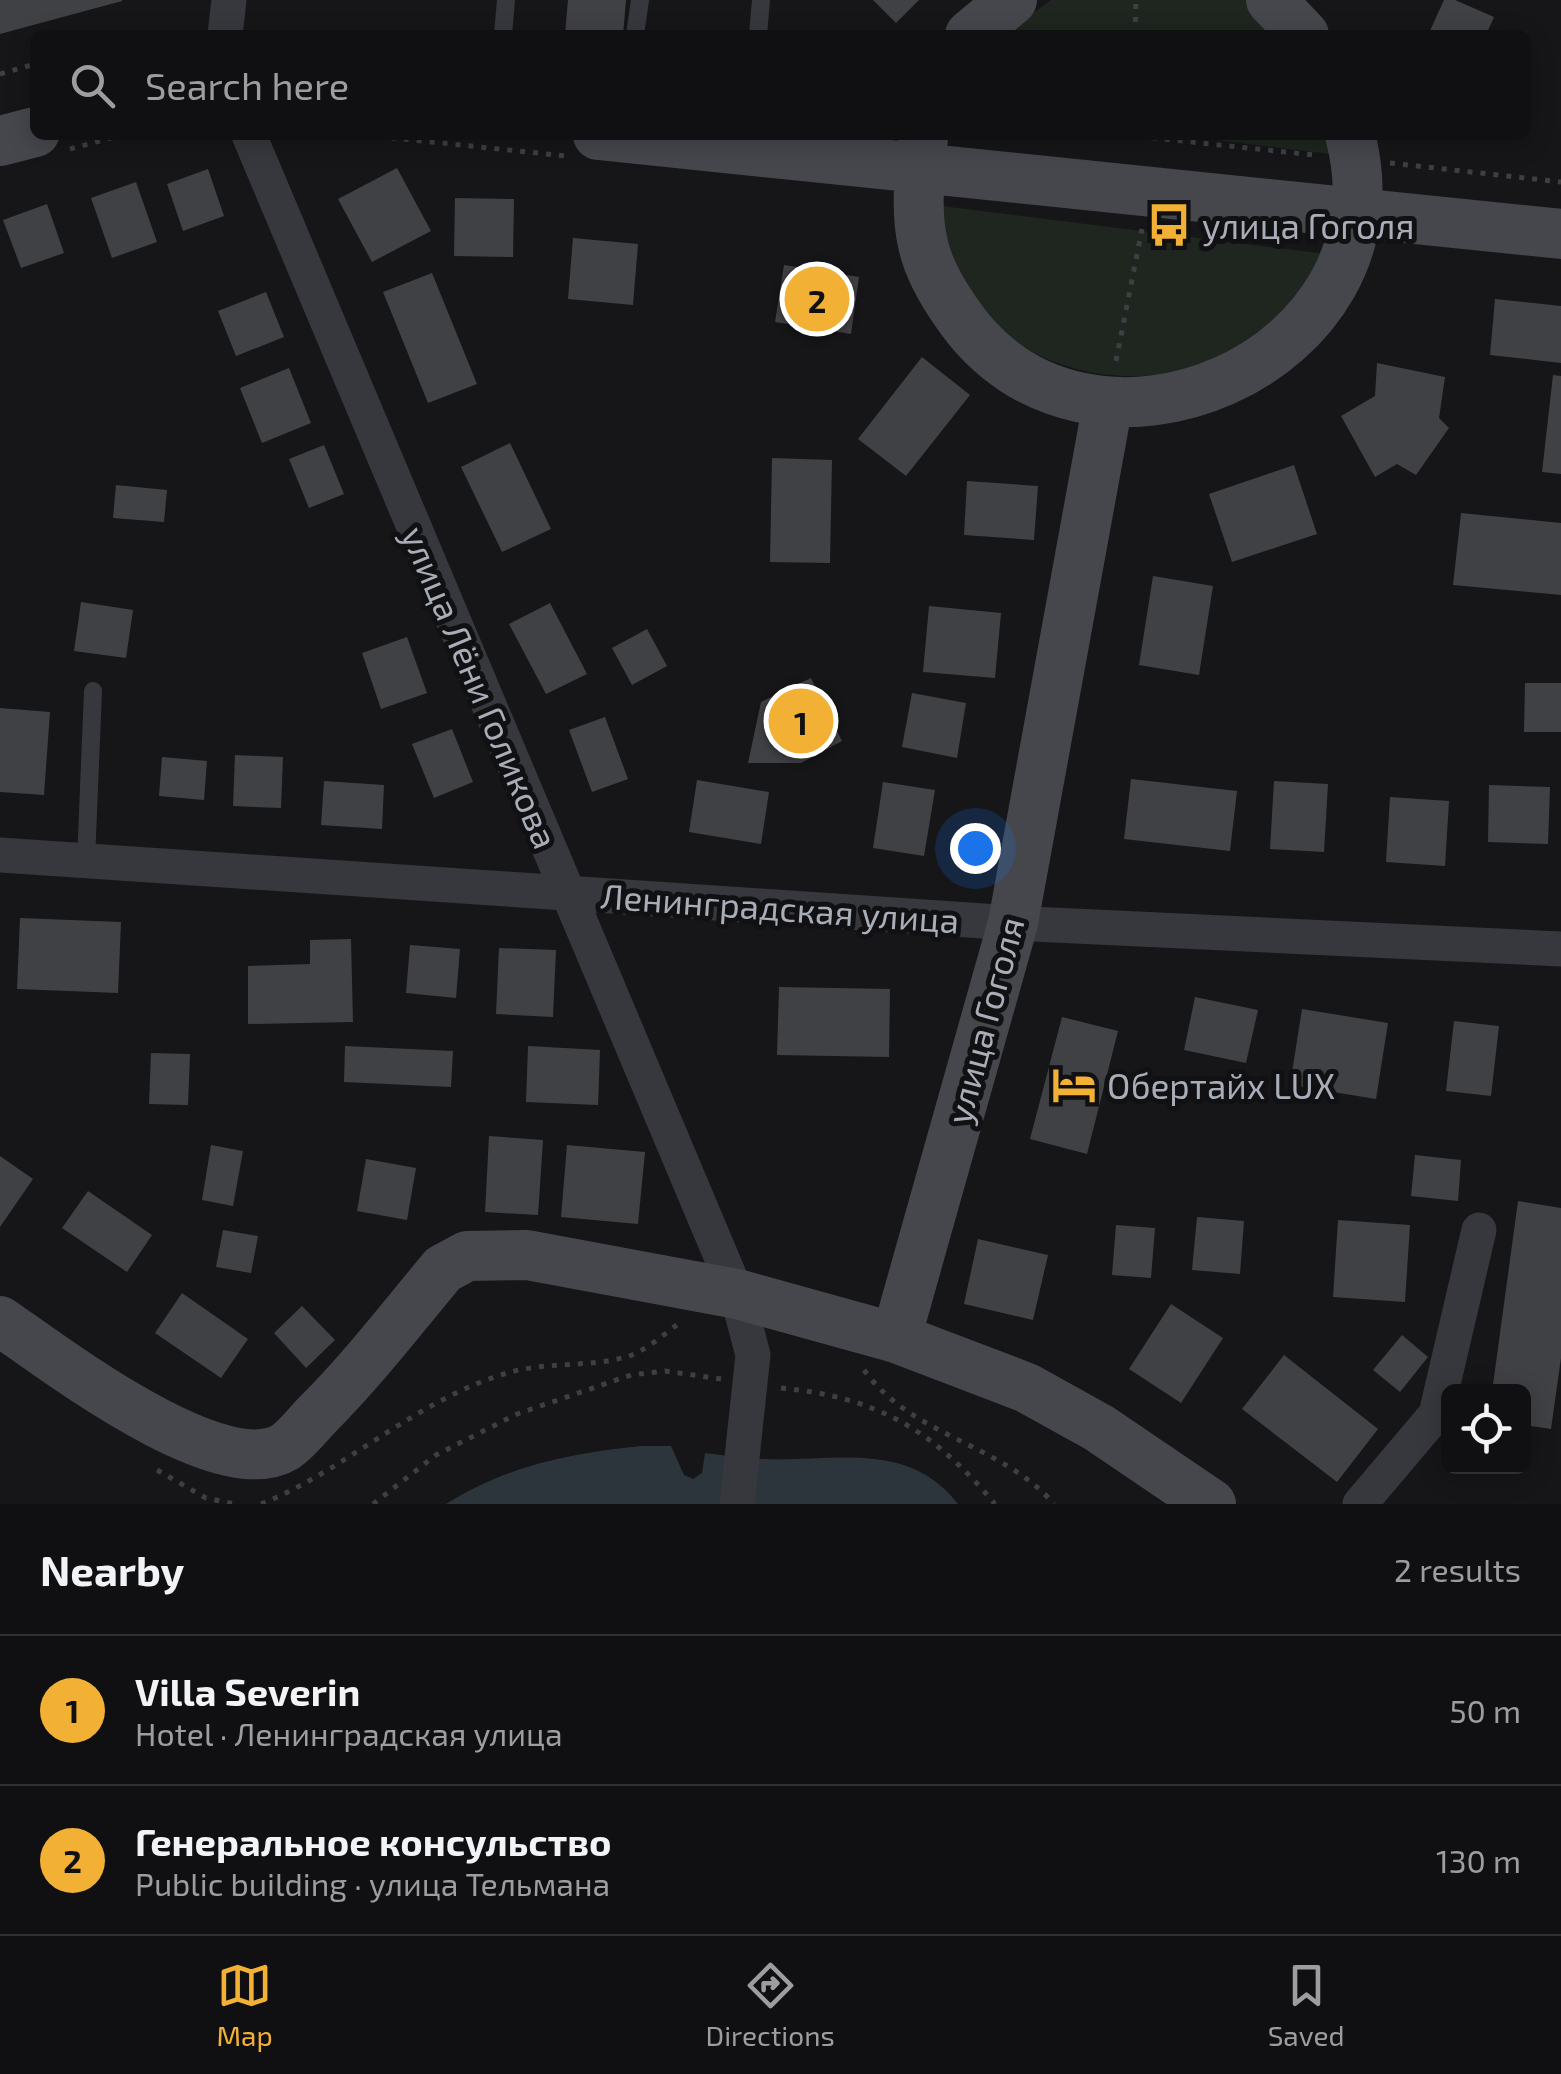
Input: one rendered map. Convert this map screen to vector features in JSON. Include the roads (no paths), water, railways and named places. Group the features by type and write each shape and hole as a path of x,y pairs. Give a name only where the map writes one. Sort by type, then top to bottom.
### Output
{"street":[{"path":"226,30 229,0"},
{"path":"976,30 1012,0"},
{"path":"1271,0 1299,30"},
{"path":"0,141 30,133"},
{"name":"улица Лёни Голикова","path":"250,140 742,1309 753,1355 737,1504"},
{"path":"691,140 922,152 1356,212 1561,234"},
{"path":"922,152 922,243 948,302 990,356 1037,386 1077,400 1150,403 1233,376 1278,348 1326,301 1339,280 1351,246 1358,183 1351,140"},
{"name":"улица Гоголя","path":"878,1351 1013,924 1108,403"},
{"name":"Ленинградская улица","path":"0,855 1013,924 1561,949"},
{"path":"1360,1504 1436,1414 1479,1230"},
{"path":"0,1321 152,1421 212,1449 249,1454 284,1448 335,1396 443,1269 467,1256 528,1256 742,1309 878,1351 1028,1388 1099,1428 1211,1504"}],"lane":[{"path":"503,30 506,0"},
{"path":"636,30 640,0"},
{"path":"758,30 761,0"},
{"path":"86,861 93,691"}],"place":[{"name":"улица Гоголя","path":"1169,225"},
{"name":"Генеральное консульство","path":"817,299"},
{"name":"Villa Severin","path":"801,721"},
{"name":"Обертайх LUX","path":"1074,1085"}]}
